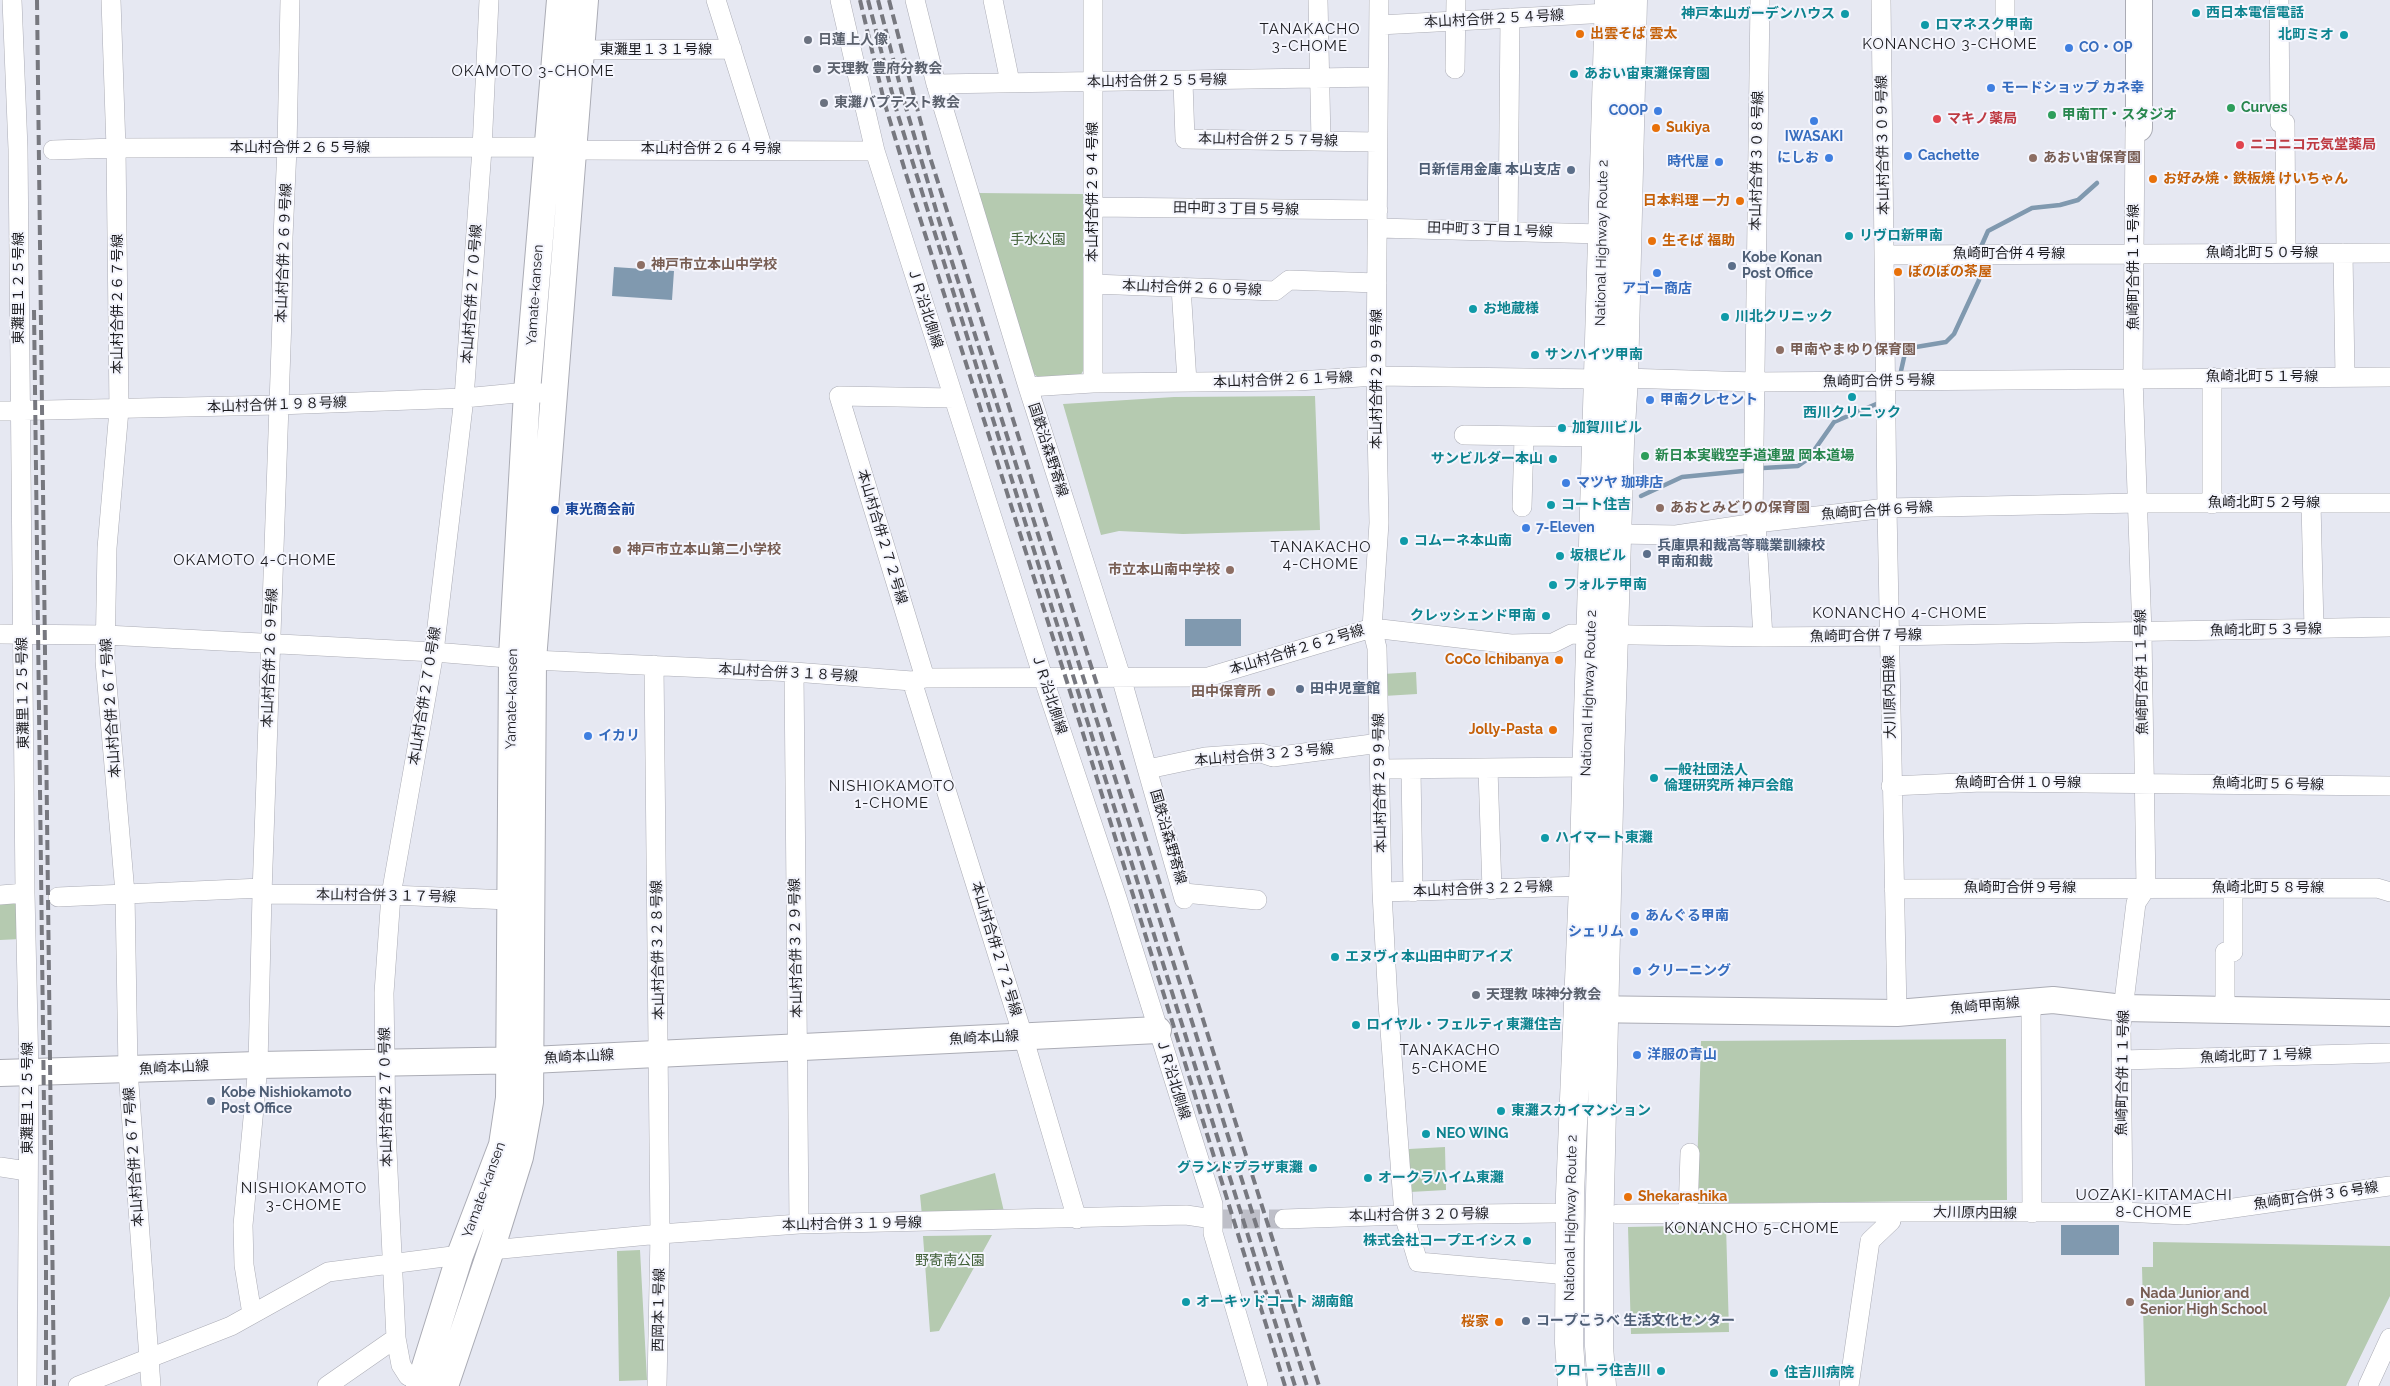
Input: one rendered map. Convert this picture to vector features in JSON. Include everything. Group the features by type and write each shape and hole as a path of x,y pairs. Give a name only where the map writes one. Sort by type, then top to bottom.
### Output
{"highway":[{"name":"National Highway Route 2","path":"1602,1386 1599,1346 1599,1238 1592,1009 1583,886 1587,767 1602,635 1618,534 1612,378 1601,234 1617,144 1633,0"},
{"name":"National Highway Route 2","path":"1572,1386 1569,1343 1570,1194 1592,1009 1602,635 1598,438 1612,378 1617,144 1609,7"}],"street":[{"name":"東灘里１２５号線","path":"12,0 9,149 20,411 24,893 29,1073 27,1386"},
{"name":"本山村合併２６７号線","path":"111,0 116,148 119,410 106,548 105,661 124,893 128,1070 151,1386"},
{"name":"本山村合併２６９号線","path":"252,1314 244,1265 243,1225 258,1065 290,0"},
{"name":"本山村合併２７０号線","path":"428,1384 408,1376 401,1365 396,1338 384,993 391,895 434,652 464,398 482,149 490,0"},
{"name":"Yamate-kansen","path":"428,1384 460,1255 502,1144 509,1098 520,1060 527,392 546,148 560,0"},
{"name":"Yamate-kansen","path":"428,1384 491,1250 520,1156 530,1102 520,1060 510,900 523,658 553,394 585,0"},
{"path":"716,0 763,149"},
{"name":"ＪＲ沿北側線","path":"840,0 875,151 1213,1204 1213,1233 1258,1386"},
{"name":"国鉄沿森野寄線","path":"915,0 936,84 1028,387 1121,677 1184,896 1258,900"},
{"path":"993,0 1010,82"},
{"name":"本山村合併２９４号線","path":"1092,383 1093,0"},
{"path":"1318,0 1321,141"},
{"name":"本山村合併２９９号線","path":"1379,0 1376,376 1379,523 1372,628 1377,648 1382,892 1404,1215 1418,1262 1569,1275"},
{"path":"1455,69 1456,0"},
{"name":"本山村合併３０８号線","path":"1760,0 1753,518 1756,523 1763,637"},
{"name":"本山村合併３０９号線","path":"1881,0 1887,381"},
{"path":"2005,0 2005,37"},
{"name":"魚崎町合併１１号線","path":"2123,1212 2121,1060 2123,1008 2136,903 2146,888 2142,633 2133,378 2133,253 2139,0"},
{"path":"2279,0 2286,253"},
{"name":"本山村合併２５４号線","path":"1379,25 1510,18 1609,7"},
{"path":"1508,231 1510,18"},
{"name":"東灘里１３１号線","path":"581,50 732,50"},
{"name":"本山村合併２５５号線","path":"936,84 1183,82 1378,77"},
{"name":"本山村合併２５７号線","path":"1183,82 1186,139 1377,142"},
{"name":"本山村合併２６５号線","path":"53,150 116,148 546,148"},
{"name":"本山村合併２６４号線","path":"546,148 573,150 763,149 875,151"},
{"name":"田中町３丁目５号線","path":"1093,207 1378,219"},
{"name":"田中町３丁目１号線","path":"1378,219 1508,231 1601,234"},
{"name":"魚崎町合併４号線","path":"1885,255 2133,253"},
{"name":"魚崎北町５０号線","path":"2133,253 2390,253"},
{"path":"2343,253 2345,377"},
{"name":"本山村合併２６０号線","path":"1093,284 1275,291 1288,280 1377,283"},
{"path":"1182,287 1187,382"},
{"name":"本山村合併２６１号線","path":"1028,387 1092,383 1297,381 1376,376 1612,378"},
{"path":"2212,377 2212,504"},
{"name":"魚崎北町５１号線","path":"2133,378 2390,377"},
{"name":"魚崎町合併５号線","path":"1612,378 1754,382 2133,378"},
{"name":"大川原内田線","path":"1887,381 1891,786 1897,1013"},
{"name":"本山村合併１９８号線","path":"0,411 119,410 278,405 464,398 527,392 553,394"},
{"name":"本山村合併２７２号線","path":"954,398 840,396 918,679 1077,1219"},
{"path":"1464,435 1598,438"},
{"path":"1522,507 1524,437"},
{"path":"2311,503 2314,629"},
{"name":"魚崎北町５２号線","path":"2138,504 2390,503"},
{"name":"魚崎町合併６号線","path":"1618,534 1676,535 1756,523 1887,508 2138,504"},
{"name":"魚崎北町５３号線","path":"2142,633 2390,627"},
{"name":"本山村合併２６２号線","path":"1043,677 1208,677 1372,628 1511,644 1553,643 1571,634 1602,635"},
{"name":"魚崎町合併７号線","path":"1602,635 1763,637 2142,633"},
{"name":"本山村合併３１８号線","path":"0,634 106,635 918,679 1043,677"},
{"name":"本山村合併３２８号線","path":"654,666 660,1234"},
{"name":"本山村合併３２９号線","path":"794,672 793,752 798,1224"},
{"name":"本山村合併３２３号線","path":"1148,769 1205,758 1261,753 1273,757 1380,743"},
{"path":"1380,769 1587,767"},
{"path":"1488,769 1492,890"},
{"path":"1410,770 1414,892"},
{"name":"魚崎町合併１０号線","path":"1891,786 1982,782 2145,782"},
{"name":"魚崎北町５６号線","path":"2145,782 2390,786"},
{"name":"本山村合併３２２号線","path":"1382,892 1583,886"},
{"name":"魚崎北町５８号線","path":"2146,888 2377,888 2390,892"},
{"name":"魚崎町合併９号線","path":"1894,889 2146,888"},
{"path":"2226,1010 2225,952 2234,952 2233,888"},
{"name":"本山村合併３１７号線","path":"58,897 124,893 262,891 510,900"},
{"path":"0,895 24,893"},
{"name":"魚崎甲南線","path":"1592,1009 1897,1013 2053,1000 2123,1008 2390,1012"},
{"name":"大川原内田線","path":"1618,1214 2032,1213 2032,1002"},
{"name":"魚崎本山線","path":"0,1073 258,1065 520,1060 1158,1030"},
{"name":"魚崎北町７１号線","path":"2121,1060 2390,1053"},
{"path":"1688,1214 1690,1153"},
{"path":"0,1167 28,1171"},
{"name":"魚崎町合併３６号線","path":"2032,1213 2123,1212 2184,1215 2390,1186"},
{"path":"1849,1386 1870,1241 1891,1221 1891,1212"},
{"name":"本山村合併３２０号線","path":"1284,1219 1554,1213"},
{"name":"本山村合併３１９号線","path":"491,1250 660,1234 798,1224 1186,1215 1213,1219"},
{"name":"西岡本１号線","path":"657,1386 660,1234"},
{"path":"78,1386 231,1326 328,1272 460,1255"},
{"path":"327,1386 396,1338"},
{"path":"2368,1386 2390,1338"}],"green space":[{"name":"手水公園","path":"977,193 1084,194 1083,371 1079,378 1039,378 1030,371"},
{"path":"1315,396 1320,530 1183,534 1119,531 1101,535 1063,404 1174,397"},
{"path":"1416,672 1417,694 1384,696 1383,674"},
{"path":"13,900 21,907 21,939 0,940 0,901"},
{"path":"2006,1039 2007,1200 1696,1204 1701,1041"},
{"path":"1445,1147 1446,1190 1410,1192 1409,1149"},
{"path":"995,1173 1005,1216 922,1216 920,1195"},
{"path":"1726,1225 1729,1332 1631,1334 1628,1227"},
{"name":"野寄南公園","path":"992,1235 939,1331 930,1332 923,1236"},
{"path":"2153,1242 2390,1246 2390,1296 2346,1386 2145,1386 2142,1267 2153,1267"},
{"path":"640,1250 647,1380 619,1381 617,1251"}],"water":[{"path":"614,267 674,271 672,300 612,296"},
{"path":"1185,619 1241,619 1241,646 1185,646"},
{"path":"2061,1225 2119,1225 2119,1255 2061,1255"}],"waterway":[{"path":"1980,249 1988,231 2032,208 2060,205 2078,200 2097,183"},
{"path":"1901,371 1905,353 1910,348 1946,342 1954,334 1979,280 1980,261"},
{"path":"1763,468 1798,466 1808,459 1834,422 1881,402"},
{"path":"1641,496 1682,477 1743,471"}],"tunnel":[{"path":"1213,1219 1284,1219"}],"railway":[{"path":"37,0 54,1386"},
{"path":"860,0 884,101 906,174 1068,685 1285,1386"},
{"path":"868,0 897,112 1295,1386"},
{"path":"878,0 904,101 941,227 1307,1386"},
{"path":"889,0 929,154 1319,1386"},
{"path":"34,310 46,1386"}],"place":[{"name":"西日本電信電話","path":"2196,13"},
{"name":"神戸本山ガーデンハウス","path":"1845,14"},
{"name":"ロマネスク甲南","path":"1925,25"},
{"name":"出雲そば 雲太","path":"1580,34"},
{"name":"北町ミオ","path":"2344,35"},
{"name":"日蓮上人像","path":"808,40"},
{"name":"CO・OP","path":"2069,48"},
{"name":"天理教 豊府分教会","path":"817,69"},
{"name":"あおい宙東灘保育園","path":"1574,74"},
{"name":"モードショップ カネ幸","path":"1991,88"},
{"name":"東灘バプテスト教会","path":"824,103"},
{"name":"Curves","path":"2231,108"},
{"name":"COOP","path":"1658,111"},
{"name":"甲南TT・スタジオ","path":"2052,115"},
{"name":"マキノ薬局","path":"1937,119"},
{"name":"IWASAKI","path":"1814,121"},
{"name":"Sukiya","path":"1656,128"},
{"name":"ニコニコ元気堂薬局","path":"2240,145"},
{"name":"Cachette","path":"1908,156"},
{"name":"にしお","path":"1829,158"},
{"name":"あおい宙保育園","path":"2033,158"},
{"name":"時代屋","path":"1719,162"},
{"name":"日新信用金庫 本山支店","path":"1571,170"},
{"name":"お好み焼・鉄板焼 けいちゃん","path":"2153,179"},
{"name":"日本料理 一力","path":"1740,201"},
{"name":"リヴロ新甲南","path":"1849,236"},
{"name":"生そば 福助","path":"1652,241"},
{"name":"神戸市立本山中学校","path":"641,265"},
{"name":"Kobe Konan Post Office","path":"1732,266"},
{"name":"ぽのぽの茶屋","path":"1898,272"},
{"name":"アゴー商店","path":"1657,273"},
{"name":"お地蔵様","path":"1473,309"},
{"name":"川北クリニック","path":"1725,317"},
{"name":"甲南やまゆり保育園","path":"1780,350"},
{"name":"サンハイツ甲南","path":"1535,355"},
{"name":"西川クリニック","path":"1852,397"},
{"name":"甲南クレセント","path":"1650,400"},
{"name":"加賀川ビル","path":"1562,428"},
{"name":"新日本実戦空手道連盟 岡本道場","path":"1645,456"},
{"name":"サンビルダー本山","path":"1553,459"},
{"name":"マツヤ 珈琲店","path":"1566,483"},
{"name":"コート住吉","path":"1551,505"},
{"name":"あおとみどりの保育園","path":"1660,508"},
{"name":"東光商会前","path":"555,510"},
{"name":"7-Eleven","path":"1526,528"},
{"name":"コムーネ本山南","path":"1404,541"},
{"name":"神戸市立本山第二小学校","path":"617,550"},
{"name":"兵庫県和裁高等職業訓練校 甲南和裁","path":"1647,554"},
{"name":"坂根ビル","path":"1560,556"},
{"name":"市立本山南中学校","path":"1230,570"},
{"name":"フォルテ甲南","path":"1553,585"},
{"name":"クレッシェンド甲南","path":"1546,616"},
{"name":"CoCo Ichibanya","path":"1559,660"},
{"name":"田中児童館","path":"1300,689"},
{"name":"田中保育所","path":"1271,692"},
{"name":"Jolly-Pasta","path":"1553,730"},
{"name":"イカリ","path":"588,736"},
{"name":"一般社団法人 倫理研究所 神戸会館","path":"1654,778"},
{"name":"ハイマート東灘","path":"1545,838"},
{"name":"あんぐる甲南","path":"1635,916"},
{"name":"シェリム","path":"1634,932"},
{"name":"エヌヴィ本山田中町アイズ","path":"1335,957"},
{"name":"クリーニング","path":"1637,971"},
{"name":"天理教 味神分教会","path":"1476,995"},
{"name":"ロイヤル・フェルティ東灘住吉","path":"1356,1025"},
{"name":"洋服の青山","path":"1637,1055"},
{"name":"Kobe Nishiokamoto Post Office","path":"211,1101"},
{"name":"東灘スカイマンション","path":"1501,1111"},
{"name":"NEO WING","path":"1426,1134"},
{"name":"グランドプラザ東灘","path":"1313,1168"},
{"name":"オークラハイム東灘","path":"1368,1178"},
{"name":"Shekarashika","path":"1628,1197"},
{"name":"株式会社コープエイシス","path":"1527,1241"},
{"name":"オーキッドコート 湖南館","path":"1186,1302"},
{"name":"Nada Junior and Senior High School","path":"2130,1302"},
{"name":"コープこうべ 生活文化センター","path":"1526,1321"},
{"name":"桜家","path":"1499,1322"},
{"name":"フローラ住吉川","path":"1661,1371"},
{"name":"住吉川病院","path":"1774,1373"}],"district":[{"name":"TANAKACHO 3-CHOME","path":"1310,38"},
{"name":"KONANCHO 3-CHOME","path":"1950,44"},
{"name":"OKAMOTO 3-CHOME","path":"533,71"},
{"name":"TANAKACHO 4-CHOME","path":"1321,556"},
{"name":"OKAMOTO 4-CHOME","path":"255,560"},
{"name":"KONANCHO 4-CHOME","path":"1900,613"},
{"name":"NISHIOKAMOTO 1-CHOME","path":"892,794"},
{"name":"TANAKACHO 5-CHOME","path":"1450,1058"},
{"name":"NISHIOKAMOTO 3-CHOME","path":"304,1196"},
{"name":"UOZAKI-KITAMACHI 8-CHOME","path":"2154,1204"},
{"name":"KONANCHO 5-CHOME","path":"1752,1228"}]}
